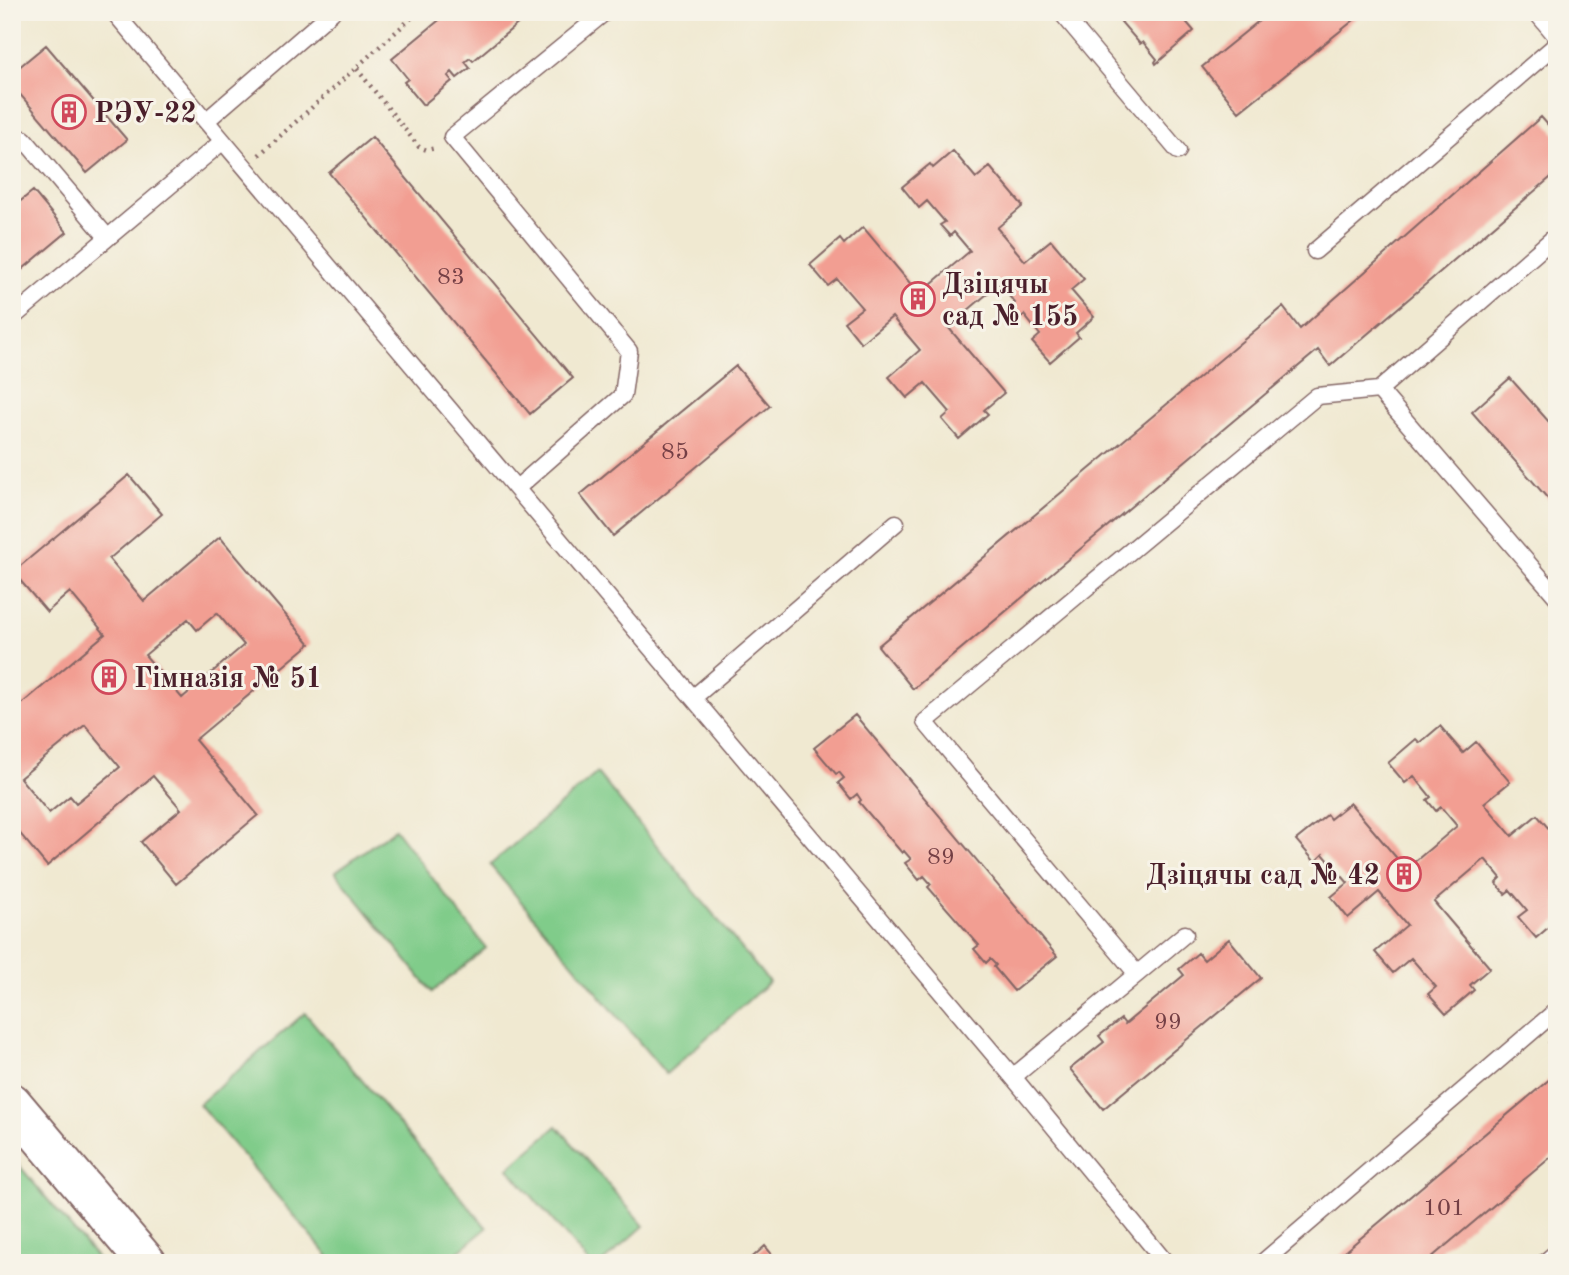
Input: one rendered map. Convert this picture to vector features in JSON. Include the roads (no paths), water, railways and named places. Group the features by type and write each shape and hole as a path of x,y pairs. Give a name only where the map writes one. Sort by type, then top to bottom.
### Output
{"street":[{"path":"12,1102 147,1263"}],"lane":[{"path":"114,12 1013,1077 1166,1263"},
{"path":"206,121 332,12"},
{"path":"517,488 624,395 629,351 452,137 605,12"},
{"path":"1061,12 1178,151"},
{"path":"1536,12 1557,37"},
{"path":"1315,251 1557,44"},
{"path":"12,149 24,139 107,237"},
{"path":"12,318 223,141"},
{"path":"1137,974 925,722 1317,396 1379,390 1557,235"},
{"path":"1379,390 1557,597"},
{"path":"693,698 896,523"},
{"path":"1013,1077 1185,934"},
{"path":"1262,1263 1557,1010"},
{"path":"1544,1263 1557,1252"}],"place":[{"name":"РЭУ-22","path":"69,112"},
{"name":"Дзіцячы сад № 155","path":"918,299"},
{"name":"Гімназія № 51","path":"109,677"},
{"name":"Дзіцячы сад № 42","path":"1404,874"}]}
